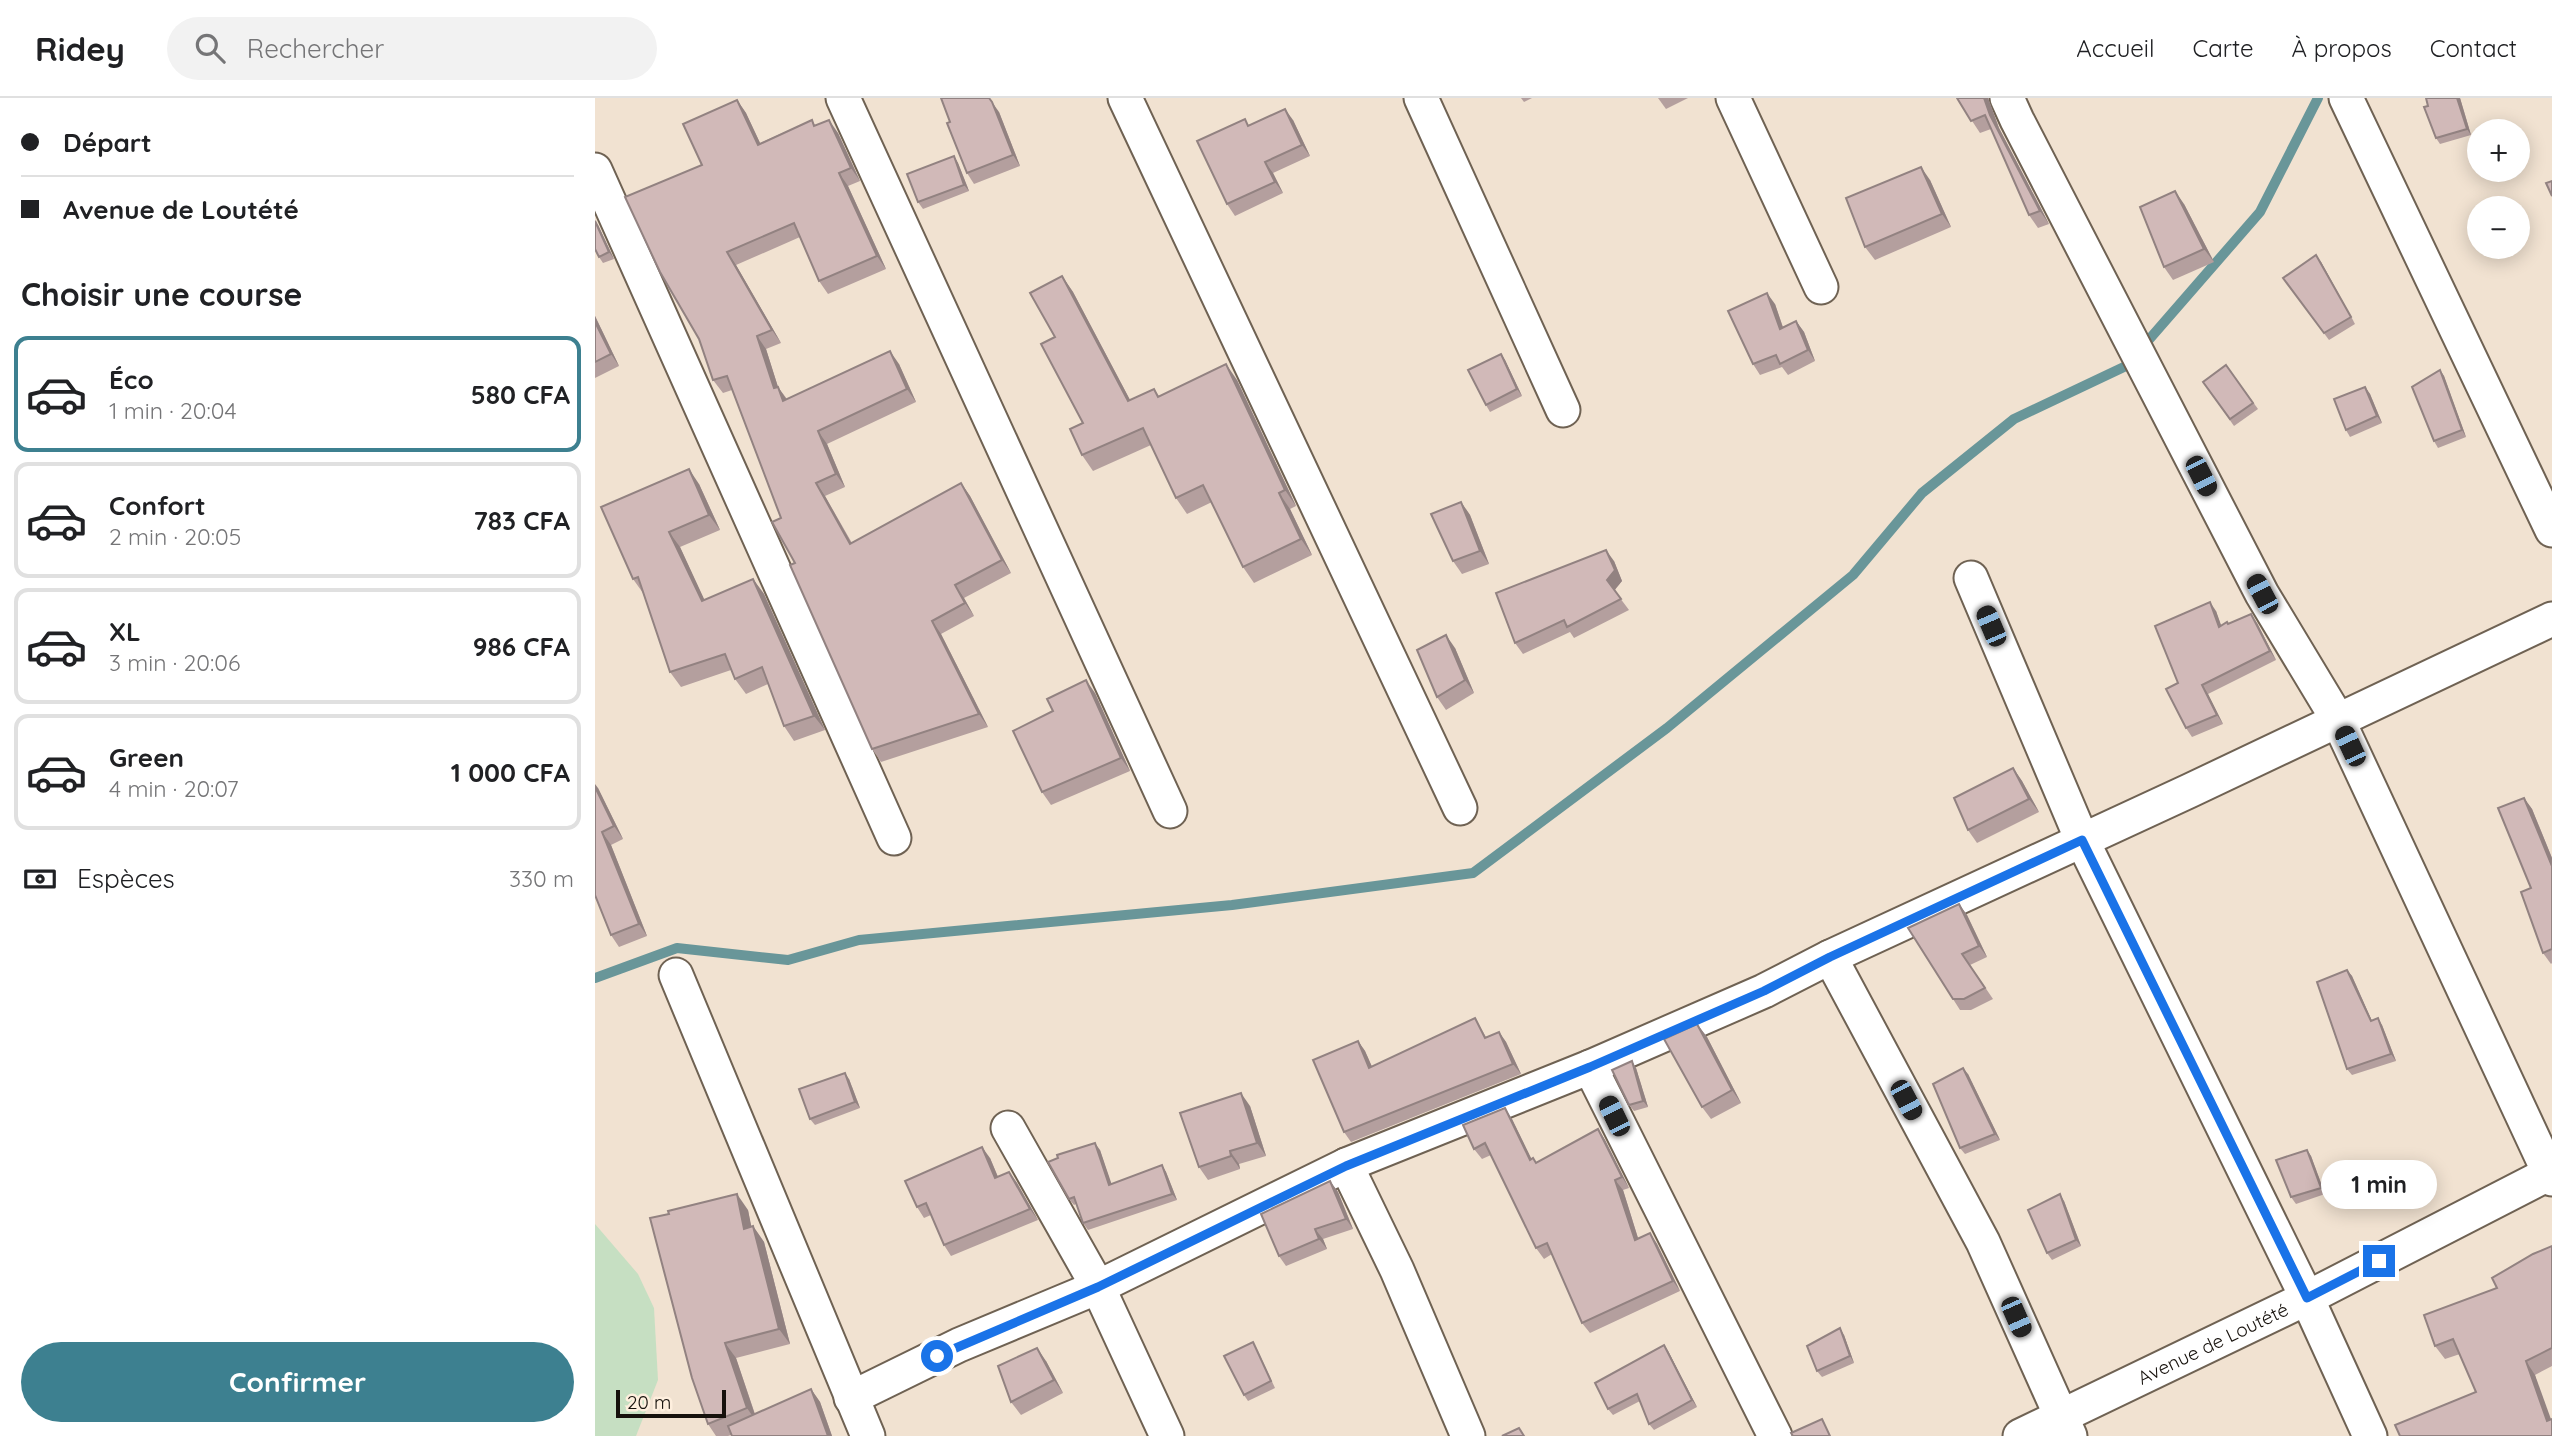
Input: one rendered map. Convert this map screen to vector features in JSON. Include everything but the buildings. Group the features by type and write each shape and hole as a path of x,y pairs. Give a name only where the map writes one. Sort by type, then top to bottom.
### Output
{"street":[{"path":"843,98 1170,811"},
{"path":"1125,98 1460,808"},
{"path":"1420,98 1563,410"},
{"path":"1733,98 1821,286"},
{"path":"2007,98 2262,594 2338,720 2551,1174"},
{"path":"2346,98 2552,530"},
{"path":"595,170 894,838"},
{"path":"1971,578 2082,840 2307,1298 2370,1436"},
{"path":"851,1398 959,1345 1098,1287 1346,1166 1590,1067 1764,991 1830,957 2552,619"},
{"path":"1830,957 1983,1242 2066,1426"},
{"path":"676,975 868,1436"},
{"path":"1590,1067 1775,1436"},
{"path":"1008,1128 1098,1287 1167,1436"},
{"path":"1346,1166 1397,1270 1468,1436"},
{"name":"Avenue de Loutété","path":"2020,1436 2066,1426 2307,1298 2551,1174"}],"green space":[{"path":"595,1224 638,1274 654,1308 658,1380 636,1436 595,1436"}],"waterway":[{"path":"595,978 677,948 788,960 859,940 1232,905 1473,873 1667,728 1853,575 1922,493 2014,419 2126,366 2260,212 2318,98"}],"route":[{"path":"937,1356 1098,1287 1346,1166 1590,1067 1764,991 1830,957 2082,840 2307,1298 2379,1261"}]}
